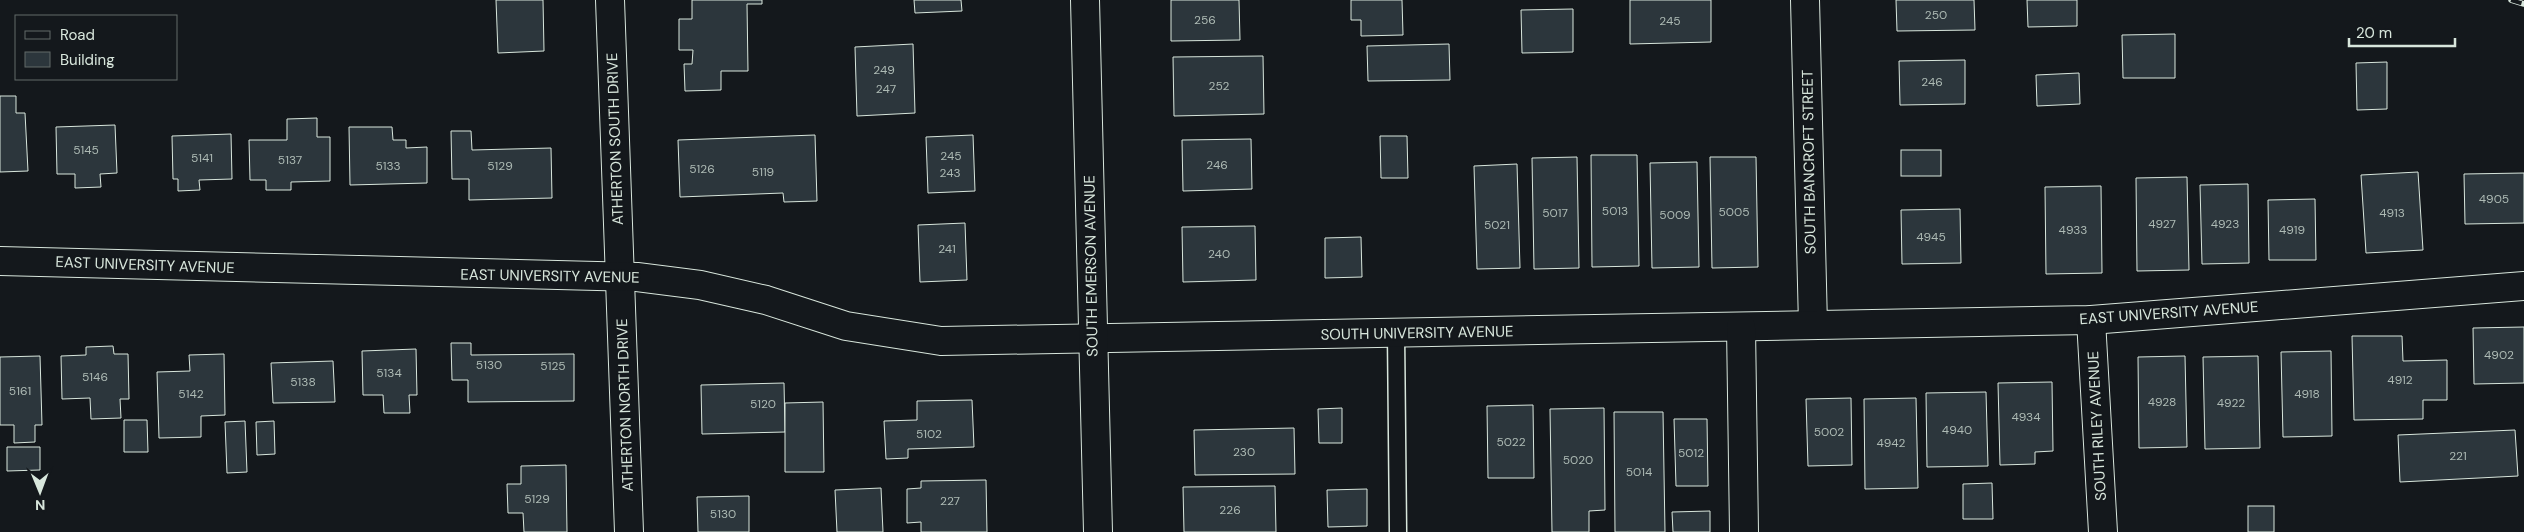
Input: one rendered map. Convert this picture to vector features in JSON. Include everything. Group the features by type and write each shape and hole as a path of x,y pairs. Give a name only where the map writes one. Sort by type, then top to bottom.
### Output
{"street":[{"name":"ATHERTON SOUTH DRIVE","path":"610,0 620,277"},
{"name":"SOUTH EMERSON AVENUE","path":"1085,0 1098,532"},
{"name":"SOUTH BANCROFT STREET","path":"1805,0 1813,325"},
{"name":"EAST UNIVERSITY AVENUE","path":"0,261 637,277 700,285 766,300 846,326 917,339 965,341 1093,338"},
{"name":"ATHERTON NORTH DRIVE","path":"620,277 629,532"},
{"name":"EAST UNIVERSITY AVENUE","path":"1741,327 2091,320 2524,286"},
{"name":"SOUTH RILEY AVENUE","path":"2091,320 2103,532"},
{"name":"SOUTH UNIVERSITY AVENUE","path":"1093,338 1741,327"},
{"path":"1741,327 1744,532"}],"lane":[{"path":"1396,333 1398,532"}],"building":[{"path":"496,0 543,0 544,51 498,53"},
{"path":"692,0 762,0 762,4 747,4 748,71 721,71 721,90 685,91 684,64 692,64 693,50 679,50 679,19 692,19"},
{"path":"914,0 961,0 962,11 915,13"},
{"path":"1171,0 1239,0 1240,40 1171,41"},
{"path":"1351,0 1402,0 1403,35 1361,36 1361,20 1351,20"},
{"path":"1630,0 1711,0 1711,42 1630,44"},
{"path":"1896,0 1974,0 1975,30 1897,31"},
{"path":"2027,0 2077,0 2077,26 2028,27"},
{"path":"1573,9 1573,52 1522,53 1521,10"},
{"path":"2175,34 2175,78 2123,78 2122,35"},
{"path":"913,44 915,113 857,116 855,47"},
{"path":"1449,44 1450,80 1368,81 1367,46"},
{"path":"1263,56 1264,114 1174,116 1173,57"},
{"path":"1965,60 1965,104 1900,105 1899,61"},
{"path":"2387,62 2387,109 2357,110 2356,63"},
{"path":"2079,73 2080,104 2037,106 2036,75"},
{"path":"0,96 16,96 16,113 25,113 28,171 0,172"},
{"path":"317,118 317,137 330,137 330,181 291,182 291,190 266,190 266,180 250,180 249,140 287,140 287,119"},
{"path":"115,125 117,173 100,174 101,187 75,188 75,174 57,174 56,127"},
{"path":"349,127 392,127 393,140 406,140 406,148 427,147 427,183 350,185"},
{"path":"451,131 471,131 472,150 551,148 552,198 469,200 469,179 452,179"},
{"path":"231,134 232,179 199,180 200,190 178,191 178,179 173,179 172,136"},
{"path":"815,135 817,201 784,202 783,193 680,197 678,140"},
{"path":"973,135 975,191 928,193 926,137"},
{"path":"1380,136 1407,136 1408,178 1381,178"},
{"path":"1251,139 1252,189 1183,191 1182,140"},
{"path":"1901,150 1941,150 1941,176 1901,176"},
{"path":"1591,155 1637,155 1639,266 1592,267"},
{"path":"1577,157 1579,268 1534,269 1532,158"},
{"path":"1710,157 1756,157 1758,267 1712,268"},
{"path":"1697,162 1699,267 1652,268 1650,163"},
{"path":"1517,164 1520,268 1477,269 1474,166"},
{"path":"2418,172 2423,250 2366,253 2361,175"},
{"path":"2524,173 2524,223 2465,224 2464,174"},
{"path":"2187,177 2189,270 2137,271 2136,178"},
{"path":"2248,184 2249,263 2202,264 2200,185"},
{"path":"2101,186 2102,273 2046,274 2045,187"},
{"path":"2315,199 2316,260 2269,260 2268,200"},
{"path":"1960,209 1961,263 1902,264 1901,210"},
{"path":"965,223 967,280 920,282 918,225"},
{"path":"1255,226 1256,280 1183,282 1182,227"},
{"path":"1361,237 1362,277 1325,278 1325,238"},
{"path":"2524,327 2524,383 2474,384 2473,328"},
{"path":"2352,336 2402,336 2403,361 2447,360 2447,400 2423,400 2423,419 2354,420"},
{"path":"451,343 471,343 471,355 574,354 574,401 468,402 468,380 452,380"},
{"path":"113,346 114,354 128,354 129,399 120,399 121,418 91,419 90,398 62,399 61,356 86,355 86,347"},
{"path":"416,349 417,395 409,395 410,413 384,413 383,395 363,395 362,351"},
{"path":"2331,351 2332,436 2283,437 2281,352"},
{"path":"224,354 225,415 201,416 201,437 159,438 157,372 190,371 189,355"},
{"path":"40,356 42,425 35,425 35,442 14,443 14,425 0,425 0,357"},
{"path":"2185,356 2187,447 2139,448 2138,357"},
{"path":"2258,356 2260,448 2205,449 2203,357"},
{"path":"333,361 335,402 273,403 271,363"},
{"path":"2052,382 2053,451 2035,452 2035,464 2000,465 1998,383"},
{"path":"784,383 785,432 702,434 701,385"},
{"path":"1986,392 1988,466 1927,467 1926,393"},
{"path":"1851,398 1852,465 1808,466 1806,399"},
{"path":"1916,398 1918,488 1865,489 1864,399"},
{"path":"972,400 974,447 908,449 908,458 886,459 884,421 917,420 917,401"},
{"path":"823,402 824,472 785,472 785,403"},
{"path":"1533,405 1534,478 1488,478 1487,406"},
{"path":"1342,408 1342,443 1319,443 1318,409"},
{"path":"1604,408 1605,510 1589,511 1589,532 1552,532 1550,409"},
{"path":"1614,412 1663,412 1665,532 1615,532"},
{"path":"1674,419 1707,419 1708,486 1676,486"},
{"path":"124,420 147,420 148,452 124,452"},
{"path":"245,421 247,472 227,473 225,422"},
{"path":"274,421 275,454 257,455 256,422"},
{"path":"1294,428 1295,474 1195,475 1194,430"},
{"path":"2515,430 2518,476 2400,482 2398,435"},
{"path":"7,447 40,447 40,470 7,471"},
{"path":"566,465 567,532 524,532 523,513 508,513 507,484 521,484 521,466"},
{"path":"986,480 987,532 921,532 921,522 907,523 907,489 921,488 921,481"},
{"path":"1992,483 1993,519 1963,519 1963,484"},
{"path":"1275,486 1276,532 1184,532 1183,487"},
{"path":"881,488 883,532 837,532 835,490"},
{"path":"1367,489 1367,526 1328,527 1327,490"},
{"path":"749,496 749,532 698,532 697,497"},
{"path":"2248,506 2274,506 2274,532 2248,532"},
{"path":"1710,511 1710,532 1673,532 1672,512"}],"railway":[{"path":"2511,0 2524,4"}]}
